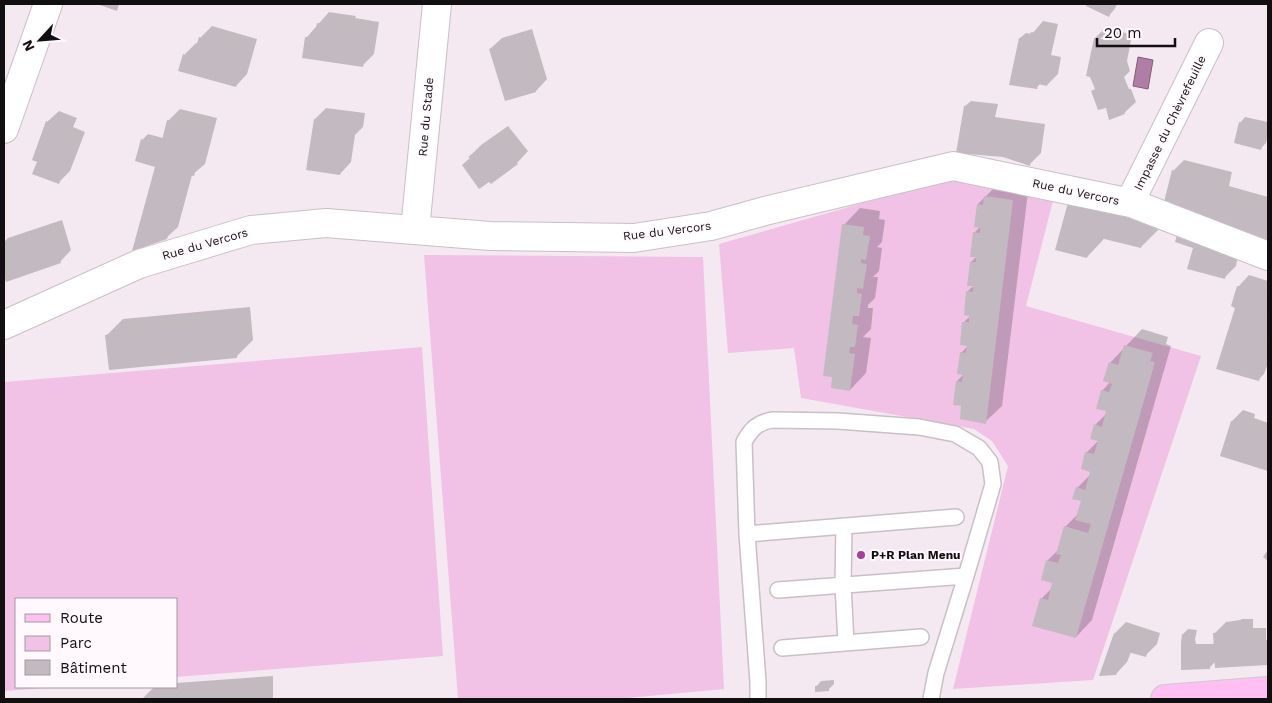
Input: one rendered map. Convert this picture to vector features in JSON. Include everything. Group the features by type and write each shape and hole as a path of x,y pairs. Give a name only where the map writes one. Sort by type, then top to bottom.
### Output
{"main road":[{"path":"1165,699 1268,691"}],"street":[{"path":"4,129 48,4"},
{"name":"Rue du Stade","path":"415,230 437,4"},
{"name":"Impasse du Chèvrefeuille","path":"1131,203 1209,43"},
{"name":"Rue du Vercors","path":"4,325 139,264 251,230 326,223 490,236 634,238 711,226 759,212 952,166 1131,203 1268,256"}],"lane":[{"path":"758,699 747,534 744,442 751,430 763,422 772,420 838,421 919,427 955,434 979,448 990,462 993,484 936,673 931,699"},
{"path":"747,534 956,517"},
{"path":"844,526 843,585 846,643"},
{"path":"778,590 966,576"},
{"path":"782,648 921,637"}],"green space":[{"path":"968,180 1054,197 1026,306 1201,356 1093,680 953,689 1008,466 992,441 974,429 801,398 794,348 728,353 719,244 940,181"},
{"path":"424,255 703,257 724,689 617,699 458,699"},
{"path":"422,347 443,656 178,677 178,598 15,598 15,688 45,688 4,691 4,382"}],"shaded area":[{"path":"1138,57 1153,60 1148,89 1133,86"}],"building":[{"path":"97,4 119,4 117,11"},
{"path":"1087,4 1115,4 1109,17 1086,6"},
{"path":"317,23 346,27 345,29 368,33 363,67 302,58 305,37 314,37"},
{"path":"1031,32 1047,35 1041,66 1050,69 1047,86 1038,84 1037,89 1009,85 1019,38 1029,39"},
{"path":"199,37 247,50 236,87 178,71 183,54 193,56"},
{"path":"1094,38 1122,46 1117,73 1125,97 1120,99 1125,114 1109,120 1106,108 1098,110 1091,91 1095,89 1090,77 1086,76"},
{"path":"520,39 536,92 505,101 489,49"},
{"path":"964,106 993,109 990,129 1034,135 1030,166 1003,157 956,153"},
{"path":"314,119 354,124 352,140 345,139 340,175 306,170"},
{"path":"167,120 206,129 194,176 185,174 167,239 132,251 155,167 135,161 141,139 161,144"},
{"path":"46,121 66,129 63,139 74,143 59,184 32,174 37,162 32,160"},
{"path":"1239,122 1267,128 1261,150 1234,143"},
{"path":"496,136 518,164 491,184 489,182 479,189 462,165 470,158 468,157"},
{"path":"1172,170 1221,183 1219,197 1268,212 1267,244 1163,206"},
{"path":"984,196 1013,200 986,424 960,419 961,406 953,405 956,381 962,382 963,375 957,374 960,352 966,353 967,346 960,345 962,322 969,322 969,316 964,315 966,291 973,292 973,286 967,286 970,262 976,262 976,257 970,257 973,232 980,233 980,228 974,227 977,204 983,205"},
{"path":"1069,199 1147,222 1141,248 1092,236 1087,258 1055,250"},
{"path":"842,224 864,227 863,235 870,236 866,260 861,259 861,263 867,264 863,289 857,288 857,293 862,294 859,316 853,316 852,324 858,325 855,347 850,347 849,353 855,354 850,391 831,388 832,377 823,376"},
{"path":"50,231 61,263 6,282 4,275 4,246"},
{"path":"1178,231 1231,250 1225,279 1187,269 1193,248 1175,242"},
{"path":"1237,286 1268,295 1268,304 1264,318 1268,319 1268,329 1262,352 1268,354 1259,381 1216,369 1235,308 1231,306"},
{"path":"234,323 237,358 109,370 105,335"},
{"path":"1124,345 1153,353 1150,361 1155,362 1076,638 1032,626 1040,598 1048,600 1052,583 1041,580 1046,560 1058,563 1061,555 1056,554 1064,526 1088,533 1091,524 1075,520 1081,501 1072,499 1076,487 1085,490 1090,472 1081,469 1085,452 1094,454 1098,441 1090,439 1094,424 1102,427 1106,411 1096,409 1101,390 1109,392 1112,384 1103,381 1109,362 1118,365"},
{"path":"1231,421 1244,425 1243,429 1268,438 1268,471 1220,456"},
{"path":"1268,550 1268,561 1263,557"},
{"path":"1229,629 1242,629 1242,639 1255,639 1255,645 1268,644 1268,665 1215,668 1213,633 1229,631"},
{"path":"1114,633 1149,644 1146,657 1124,651 1116,675 1099,676"},
{"path":"1182,634 1192,636 1191,649 1210,649 1210,669 1181,670"},
{"path":"829,685 829,691 815,692 815,686"},
{"path":"256,692 257,699 176,699 176,698"}],"place":[{"name":"P+R Plan Menu","path":"861,555"}]}
